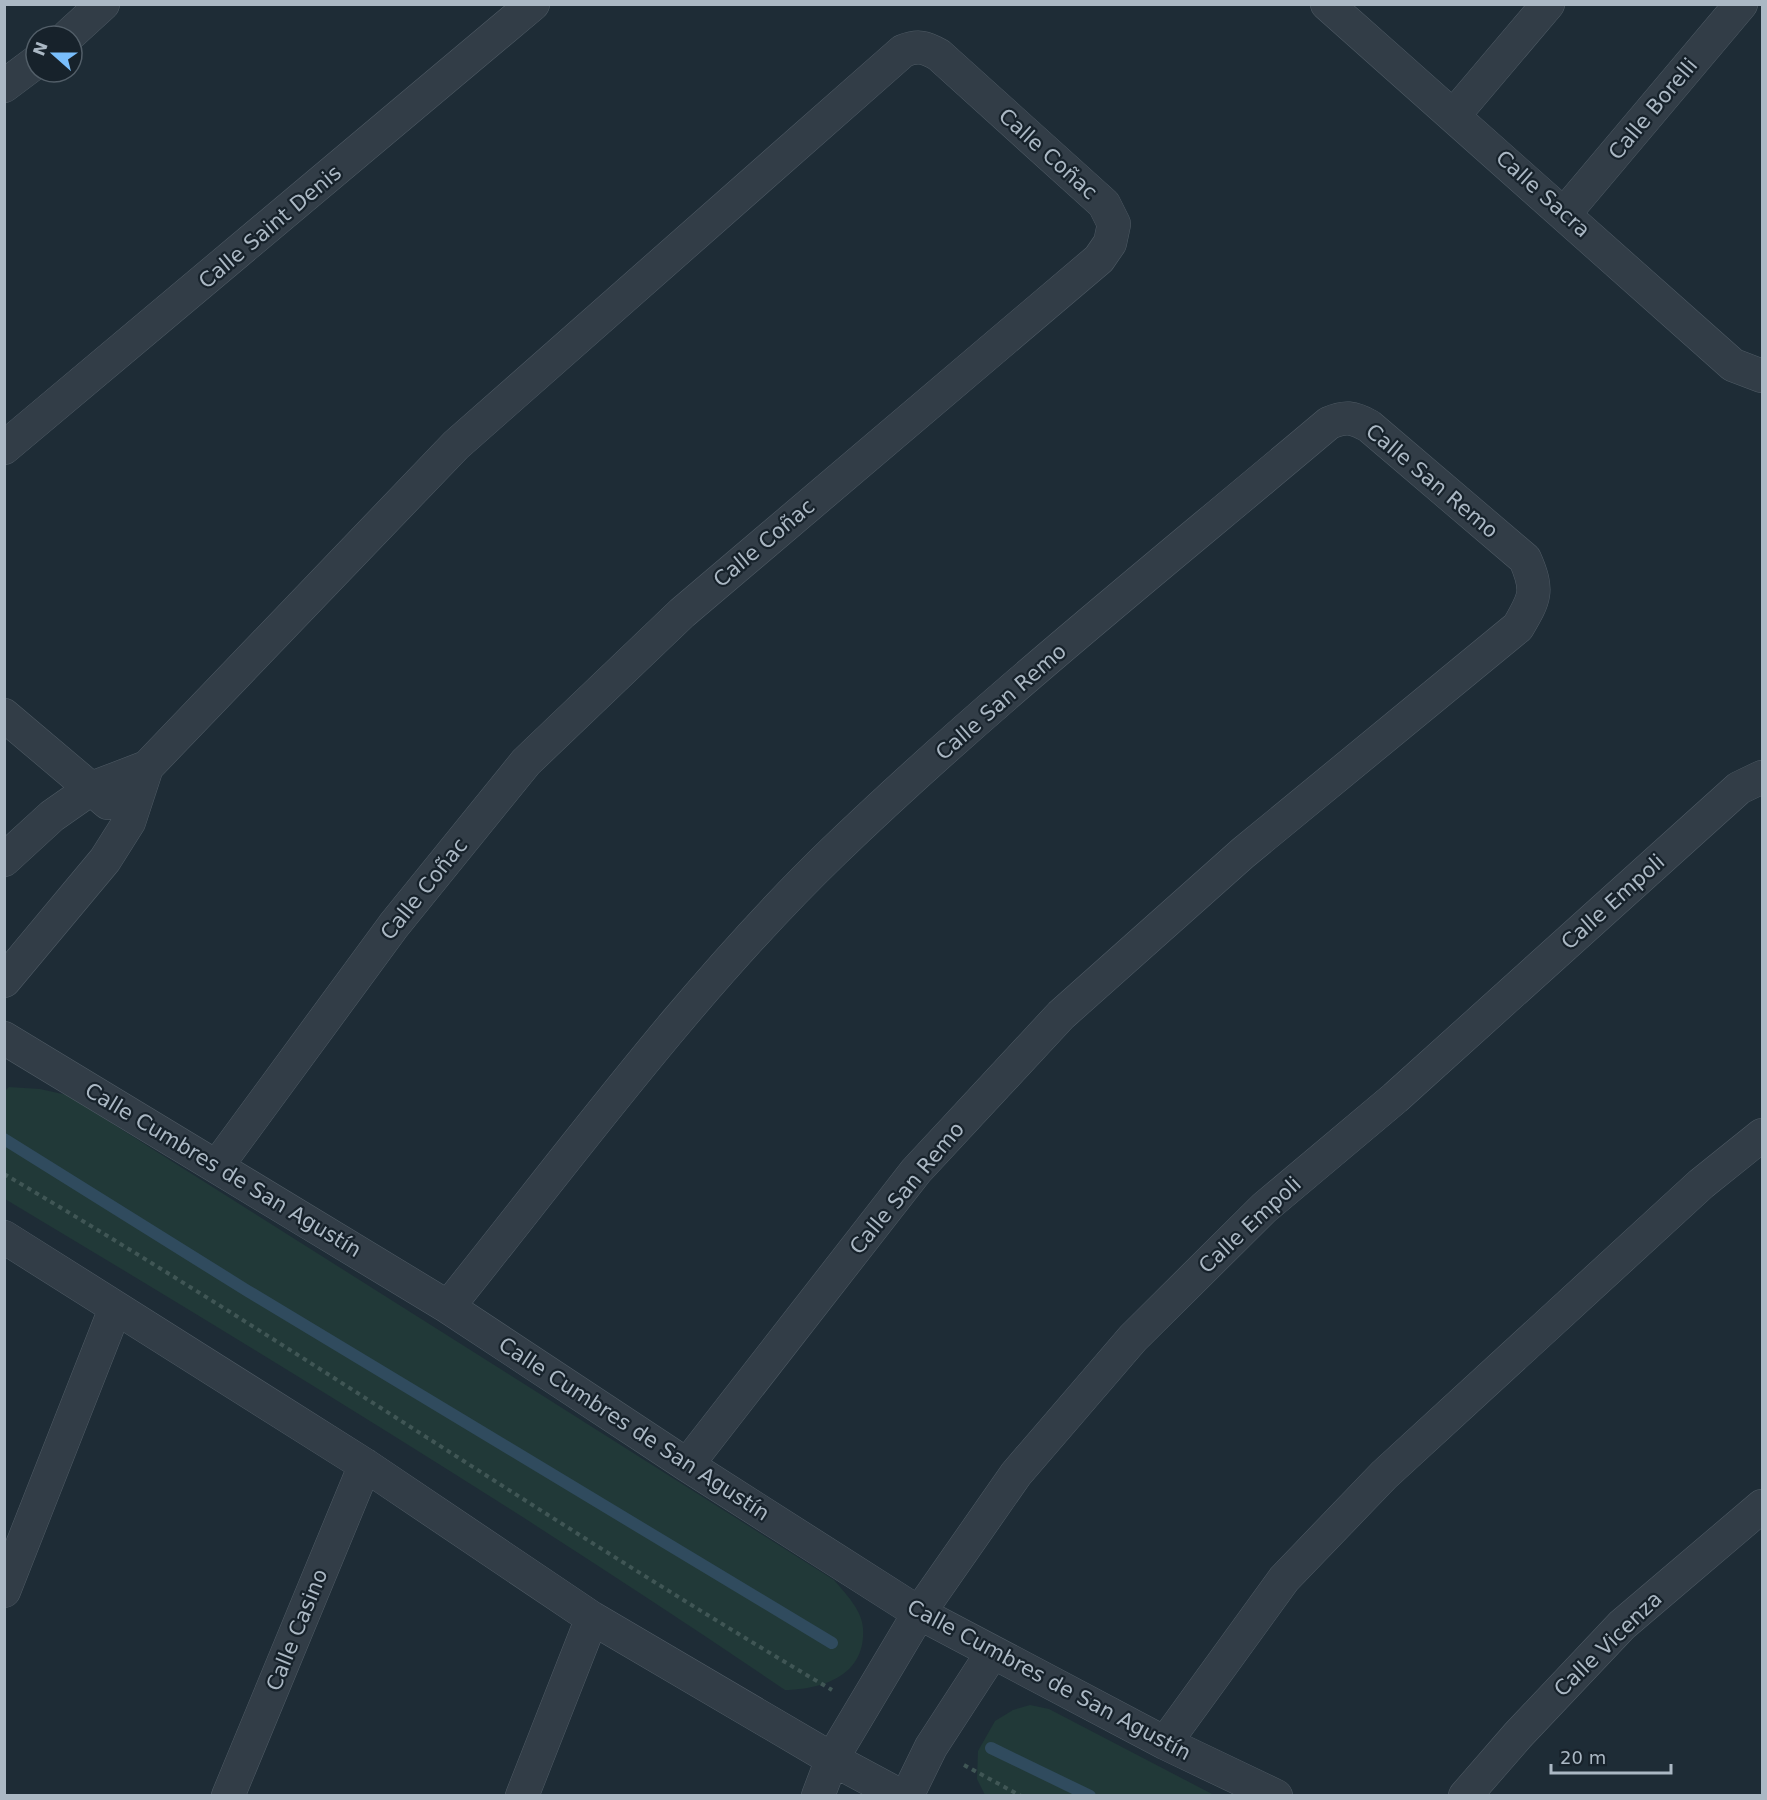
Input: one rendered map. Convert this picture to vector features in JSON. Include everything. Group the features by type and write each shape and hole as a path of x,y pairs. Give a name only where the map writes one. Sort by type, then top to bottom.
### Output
{"street":[{"path":"81,24 103,4"},
{"name":"Calle Saint Denis","path":"4,448 533,4"},
{"name":"Calle Sacra","path":"1327,4 1733,364 1762,376"},
{"path":"1454,115 1548,4"},
{"name":"Calle Borelli","path":"1565,213 1741,4"},
{"name":"Calle Coñac","path":"4,860 52,816 92,788 147,767 456,445 903,51 916,46 939,55 1104,204 1114,224 1110,243 1099,259 682,613 526,762 394,925 217,1166"},
{"path":"4,86 24,71"},
{"name":"Calle San Remo","path":"448,1307 701,993 833,853 990,709 1329,423 1344,417 1357,419 1369,426 1525,559 1535,581 1532,603 1518,627 1243,853 1061,1016 916,1171 687,1465"},
{"path":"4,715 129,822"},
{"name":"Calle Coñac","path":"4,981 105,860 129,822 147,767"},
{"name":"Calle Empoli","path":"818,1796 832,1759 919,1613 1016,1474 1133,1338 1264,1208 1395,1098 1739,788 1762,777"},
{"name":"Calle Cumbres de San Agustín","path":"4,1038 448,1307 687,1465 919,1613 1165,1743 1276,1796"},
{"path":"1165,1743 1284,1579 1384,1475 1701,1184 1762,1135"},
{"path":"4,1237 365,1465 592,1618 832,1759 901,1796"},
{"path":"4,1591 115,1309"},
{"name":"Calle Casino","path":"228,1796 365,1465"},
{"name":"Calle Vicenza","path":"1465,1796 1518,1735 1622,1625 1762,1506"},
{"path":"522,1796 592,1618"},
{"path":"907,1796 931,1747 992,1653"}],"path":[{"path":"4,1174 329,1372 472,1468 722,1625 861,1707"},
{"path":"931,1747 1021,1796"}],"green space":[{"path":"9,1087 40,1089 67,1095 834,1580 852,1602 862,1621 862,1644 858,1657 850,1668 828,1682 814,1687 785,1690 496,1500 203,1318 5,1199 5,1091"},
{"path":"1030,1705 1049,1709 1214,1795 985,1795 977,1779 978,1751 995,1721 1013,1710"}],"waterway":[{"path":"4,1139 246,1290 832,1643"},
{"path":"991,1748 1090,1796"}]}
